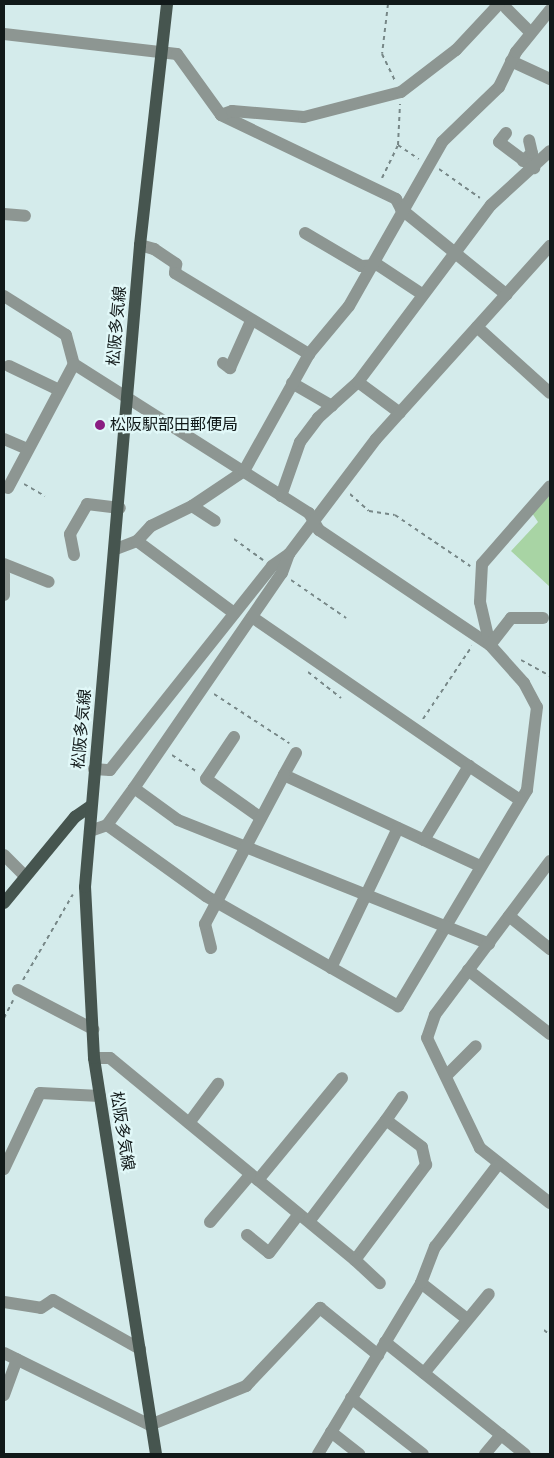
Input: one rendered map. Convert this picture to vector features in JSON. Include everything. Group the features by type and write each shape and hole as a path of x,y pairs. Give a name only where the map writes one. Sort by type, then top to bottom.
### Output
{"main road":[{"name":"松阪多気線","path":"156,1454 94,1058 85,887 94,769 120,508 140,245 167,4"},
{"path":"4,902 74,817 91,806"}],"street":[{"path":"221,115 232,112 304,117 401,92 456,50 502,6 531,33"},
{"path":"116,549 137,541 151,526 192,506 244,470 309,354 349,306 369,263 442,142 499,87 512,61 550,10"},
{"path":"4,34 178,54 221,115 396,199 401,209 456,250 507,295"},
{"path":"512,61 550,79"},
{"path":"506,133 499,142 529,164"},
{"path":"528,140 532,153 529,164"},
{"path":"281,496 300,442 332,406 358,382 422,294 491,205 529,164 550,151"},
{"path":"4,214 26,216"},
{"path":"304,233 361,266 369,263"},
{"path":"140,245 176,264 175,273 251,321 309,354"},
{"path":"90,831 107,824 134,788 252,617 290,554 341,486 400,413 550,246"},
{"path":"369,263 422,294"},
{"path":"4,296 66,335 74,364 128,400 244,470 309,514 319,530 476,639 490,645 524,683 537,707 533,761 527,790 444,926 398,1006 216,903 107,824"},
{"path":"223,363 230,368 251,321"},
{"path":"477,327 550,393"},
{"path":"7,488 74,364"},
{"path":"9,366 59,390"},
{"path":"358,382 400,413"},
{"path":"292,383 332,406"},
{"path":"4,439 28,450"},
{"path":"490,645 480,602 480,572 488,553 523,521 550,486"},
{"path":"74,555 70,534 87,504 120,508"},
{"path":"192,506 215,521"},
{"path":"137,541 234,613"},
{"path":"94,769 110,770 272,566 290,554"},
{"path":"4,564 49,582"},
{"path":"4,574 4,595"},
{"path":"252,617 414,731 520,800"},
{"path":"490,645 511,618 543,618"},
{"path":"223,627 237,638"},
{"path":"234,737 206,779 261,818"},
{"path":"212,948 205,924 284,775 294,748"},
{"path":"424,840 469,766"},
{"path":"284,775 480,866"},
{"path":"134,788 178,820 489,944"},
{"path":"331,968 398,828"},
{"path":"4,855 25,876"},
{"path":"550,861 428,1026 429,1045 480,1148 497,1166 550,1203"},
{"path":"509,916 550,949"},
{"path":"468,970 550,1034"},
{"path":"18,990 93,1029"},
{"path":"446,1076 476,1046"},
{"path":"94,1058 110,1058 304,1217 380,1283"},
{"path":"210,1222 254,1177 342,1078"},
{"path":"189,1123 218,1084"},
{"path":"4,1169 40,1093 100,1096"},
{"path":"247,1235 269,1253 304,1217 386,1120 402,1097"},
{"path":"355,1260 426,1166 422,1147 386,1120"},
{"path":"318,1454 421,1283 435,1247 497,1166"},
{"path":"421,1283 467,1319"},
{"path":"424,1373 489,1294"},
{"path":"4,1302 41,1308 53,1300 140,1349"},
{"path":"4,1353 150,1425 246,1386 320,1308 378,1355"},
{"path":"385,1342 525,1454"},
{"path":"4,1395 17,1359"},
{"path":"351,1398 423,1454"},
{"path":"331,1432 359,1454"},
{"path":"485,1454 501,1435"}],"path":[{"path":"398,145 491,205"},
{"path":"341,486 369,511 395,515 480,572"},
{"path":"7,488 45,496"},
{"path":"414,731 476,639"},
{"path":"514,656 550,676"},
{"path":"203,687 294,748"},
{"path":"162,747 206,779"},
{"path":"4,1018 69,897 85,887"},
{"path":"544,1330 550,1335"}],"green space":[{"path":"550,491 550,587 511,551 538,522 532,513"}],"place":[{"name":"松阪駅部田郵便局","path":"100,425"}]}
